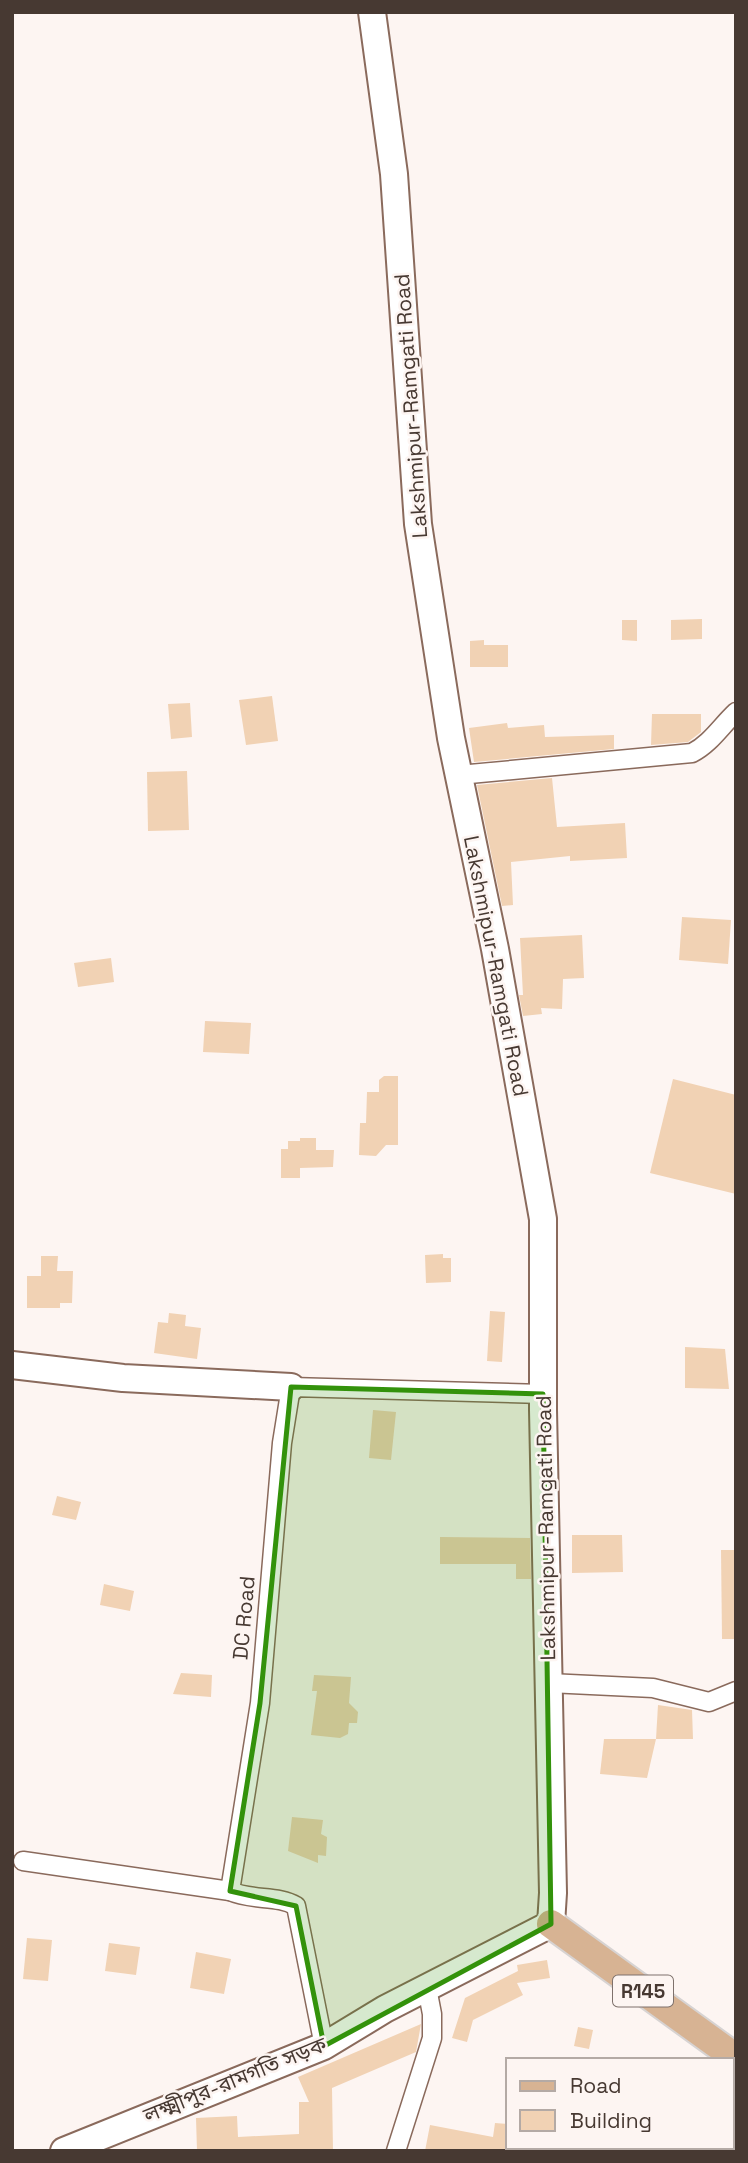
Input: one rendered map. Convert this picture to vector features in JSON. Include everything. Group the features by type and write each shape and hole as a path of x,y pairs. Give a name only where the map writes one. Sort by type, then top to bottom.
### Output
{"main road":[{"name":"Lakshmipur-Ramgati Road","path":"372,12 394,174 418,524 459,775 495,949 543,1219 543,1394 554,1893 551,1924"},
{"path":"12,1366 123,1378 291,1387"},
{"name":"লক্ষ্মীপুর-রামগতি সড়ক","path":"64,2151 324,2046 427,1988 551,1924"},
{"name":"R145","path":"551,1924 736,2058"}],"street":[{"path":"459,775 692,753 706,746 718,729 736,712"},
{"path":"291,1387 543,1394"},
{"name":"DC Road","path":"230,1891 260,1703 282,1443 291,1387"},
{"path":"549,1683 653,1688 709,1702 736,1691"},
{"path":"23,1861 230,1891 248,1899 288,1901 296,1906 324,2046"},
{"path":"396,2151 432,2038 432,2014 427,1988"}],"highlighted area":[{"path":"291,1387 543,1394 551,1924 324,2046 296,1906 230,1891 260,1703"}],"building":[{"path":"702,619 702,639 671,640 671,620"},
{"path":"622,620 637,620 637,641 622,640"},
{"path":"484,640 484,645 508,645 508,667 470,667 470,641"},
{"path":"272,696 278,741 246,745 239,700"},
{"path":"190,703 192,737 171,739 168,704"},
{"path":"652,714 701,714 701,732 688,742 651,745"},
{"path":"507,723 508,728 544,725 545,737 614,735 614,749 474,762 469,728"},
{"path":"187,771 189,830 148,831 147,772"},
{"path":"552,778 557,827 625,823 627,858 570,861 570,856 511,862 513,905 502,906 477,785"},
{"path":"682,917 731,920 728,964 679,960"},
{"path":"582,935 584,978 563,979 562,1009 541,1008 542,1014 523,1016 519,995 523,995 520,938"},
{"path":"111,958 114,982 78,987 74,963"},
{"path":"205,1021 251,1023 249,1054 203,1052"},
{"path":"384,1076 398,1076 398,1145 386,1145 376,1156 359,1155 360,1123 366,1123 367,1092 379,1092 379,1080"},
{"path":"673,1079 736,1095 736,1194 650,1173"},
{"path":"300,1138 316,1138 316,1150 334,1150 333,1167 300,1168 300,1178 281,1178 281,1149 288,1149 288,1141 300,1141"},
{"path":"443,1254 443,1258 451,1258 451,1282 426,1283 425,1255"},
{"path":"41,1256 58,1256 57,1271 73,1271 72,1303 60,1303 60,1308 27,1308 27,1276 41,1276"},
{"path":"490,1311 505,1312 502,1362 487,1361"},
{"path":"169,1313 186,1315 185,1326 201,1328 197,1359 154,1353 158,1322 168,1323"},
{"path":"685,1347 725,1349 729,1389 685,1388"},
{"path":"373,1410 396,1412 391,1460 369,1458"},
{"path":"57,1496 81,1502 76,1520 52,1515"},
{"path":"572,1535 622,1535 623,1572 572,1573"},
{"path":"440,1537 530,1538 531,1579 516,1579 516,1564 440,1564"},
{"path":"721,1550 736,1550 736,1639 722,1639"},
{"path":"104,1584 134,1591 130,1611 100,1605"},
{"path":"181,1673 212,1675 211,1697 173,1694"},
{"path":"314,1675 351,1677 349,1703 358,1712 357,1723 349,1723 348,1734 340,1738 311,1735 317,1691 312,1691"},
{"path":"658,1705 692,1710 693,1739 656,1739"},
{"path":"604,1739 656,1739 647,1778 600,1774"},
{"path":"292,1817 323,1820 321,1834 327,1837 326,1856 318,1855 318,1863 288,1851"},
{"path":"27,1938 52,1940 48,1981 23,1979"},
{"path":"109,1943 140,1947 136,1975 105,1971"},
{"path":"196,1952 231,1959 224,1994 190,1988"},
{"path":"547,1960 550,1978 517,1983 523,1995 473,2020 467,2042 452,2038 465,1998 518,1971 517,1965"},
{"path":"421,2024 416,2052 332,2088 333,2151 197,2151 196,2118 237,2116 238,2137 299,2134 299,2102 309,2102 298,2077"},
{"path":"578,2027 593,2030 589,2049 574,2046"},
{"path":"495,2123 506,2124 506,2149 527,2151 425,2151 430,2125 493,2137"}]}
